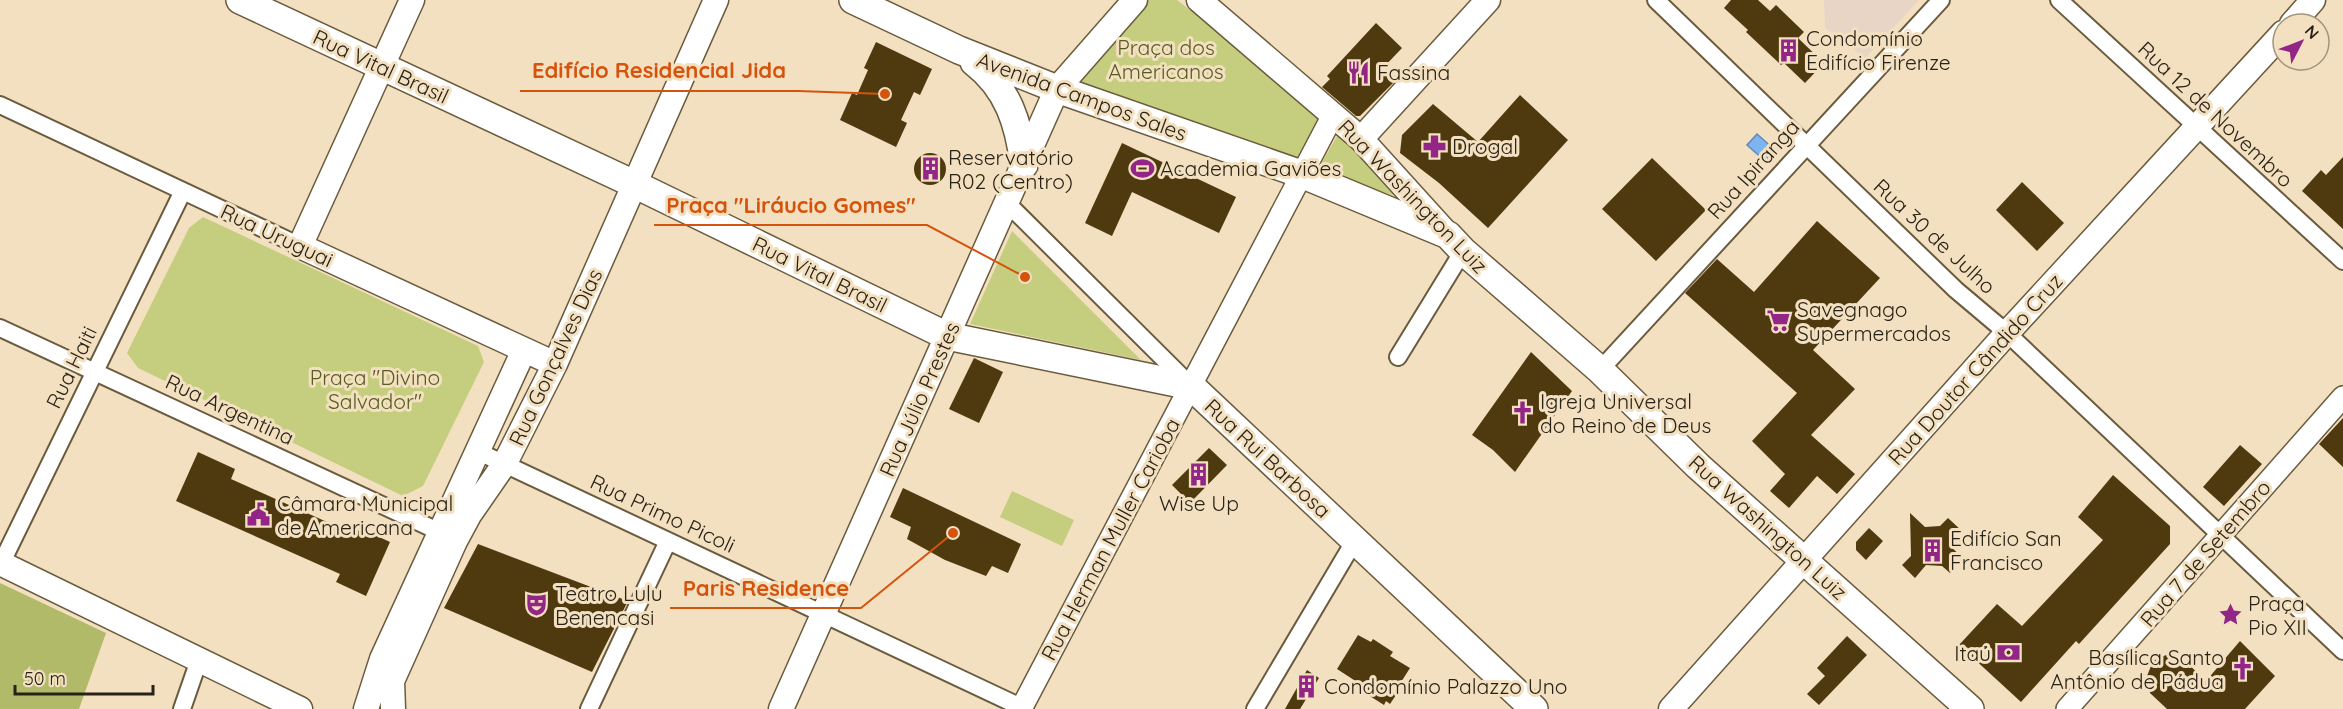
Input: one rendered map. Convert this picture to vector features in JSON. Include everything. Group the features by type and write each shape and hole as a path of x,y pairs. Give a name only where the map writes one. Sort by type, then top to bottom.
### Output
{"main road":[{"name":"Rua Vital Brasil","path":"240,0 634,184 947,336 1191,386"},
{"path":"300,246 412,0"},
{"name":"Rua Gonçalves Dias","path":"393,709 392,681 441,572 469,515 505,463 555,364 716,0"},
{"name":"Avenida Campos Sales","path":"852,0 959,50 1057,89 1301,174 1455,243"},
{"name":"Rua Júlio Prestes","path":"781,709 1057,89 1135,0"},
{"name":"Rua Washington Luiz","path":"1199,0 1361,139 1455,243 1600,370 1698,466 1970,709"},
{"path":"1361,139 1488,0"},
{"path":"2302,12 2313,0"},
{"name":"Rua Doutor Cândido Cruz","path":"1671,709 2007,333 2271,46"},
{"path":"959,50 988,74 1004,94 1016,119 1024,165"},
{"name":"Rua Uruguai","path":"300,246 555,364"},
{"name":"Rua Gonçalves Dias","path":"366,709 382,659 524,350"},
{"name":"Rua Rui Barbosa","path":"1191,386 1534,709"},
{"path":"1,564 300,709"}],"street":[{"name":"Rua 30 de Julho","path":"1656,0 1956,290 2007,333 2343,651"},
{"name":"Rua Ipiranga","path":"1600,370 1941,0"},
{"name":"Rua 12 de Novembro","path":"2058,0 2343,261"},
{"name":"Rua Uruguai","path":"0,105 300,246"},
{"name":"Rua Herman Muller Carioba","path":"1023,709 1333,115"},
{"name":"Rua Haiti","path":"1,564 183,191"},
{"name":"Rua Rui Barbosa","path":"1007,204 1191,386"},
{"path":"1398,357 1455,243"},
{"name":"Rua Argentina","path":"0,327 440,532"},
{"name":"Rua 7 de Setembro","path":"2067,709 2343,397"},
{"name":"Rua Primo Picoli","path":"477,451 1023,709"},
{"path":"1255,709 1355,540"},
{"path":"589,709 668,541"},
{"path":"182,709 199,660"}],"shaded area":[{"path":"1824,0 1919,0 1865,58 1825,28"}],"green space":[{"name":"Praça dos Americanos","path":"1149,0 1177,0 1325,114 1298,160 1076,84"},
{"path":"1340,131 1397,196 1315,174"},
{"name":"Praça \"Divino Salvador\"","path":"203,217 478,346 484,362 423,486 403,496 138,368 127,353 189,228"},
{"path":"1012,231 1141,360 970,324"},
{"path":"1012,491 1074,520 1062,546 1000,517"},
{"path":"0,583 106,633 79,709 0,709"}],"water":[{"path":"1757,134 1775,150 1765,161 1747,145"}],"building":[{"name":"Condomínio Edifício Firenze","path":"1731,0 1758,0 1770,11 1776,5 1804,32 1798,38 1824,63 1805,83 1784,63 1781,65 1724,8"},
{"name":"Fassina","path":"1376,23 1402,48 1383,68 1396,80 1360,116 1356,116 1322,87 1330,79 1327,76"},
{"path":"876,42 932,69 920,95 914,92 901,120 907,123 896,147 840,120 852,93 857,95 868,70 864,68"},
{"path":"1520,95 1568,140 1488,228 1439,183 1400,153 1402,135 1433,104 1478,142"},
{"name":"Academia Gaviões","path":"1122,143 1236,197 1219,233 1132,192 1112,236 1085,223"},
{"name":"Reservatório R02 (Centro)","path":"930,153 942,157 946,169 942,181 930,185 918,181 914,169 918,157"},
{"path":"2343,157 2343,229 2302,191 2321,170 2326,175"},
{"path":"1652,158 1706,210 1656,261 1602,209"},
{"path":"2022,182 2064,223 2037,251 1996,210"},
{"name":"Savegnago Supermercados","path":"1817,221 1880,278 1813,350 1855,389 1811,435 1855,474 1837,494 1817,476 1789,508 1770,491 1785,474 1752,441 1797,393 1685,293 1717,259 1754,292"},
{"name":"Igreja Universal do Reino de Deus","path":"1531,352 1572,391 1515,472 1493,450 1472,435"},
{"path":"974,358 1003,372 979,423 949,409"},
{"path":"2343,418 2343,467 2319,444"},
{"path":"2240,445 2262,464 2224,506 2203,487"},
{"name":"Wise Up","path":"1209,448 1227,465 1190,503 1172,485"},
{"name":"Câmara Municipal de Americana","path":"198,452 235,469 231,479 356,535 360,528 390,542 366,596 336,582 340,574 176,501"},
{"path":"2113,475 2170,526 2170,544 2079,644 2076,641 2021,702 1959,645 1997,604 2022,626 2103,540 2078,517"},
{"path":"903,488 1021,544 1008,573 992,566 986,576 945,560 907,539 911,527 890,517"},
{"name":"Edifício San Francisco","path":"1910,513 1925,527 1940,526 1948,518 1962,531 1949,545 1963,558 1950,573 1942,566 1926,565 1915,578 1902,565 1911,556"},
{"path":"1869,528 1883,541 1866,560 1856,550 1856,542"},
{"name":"Teatro Lulu Benencasi","path":"478,544 628,601 592,672 444,608"},
{"path":"1358,635 1371,642 1373,639 1393,652 1390,656 1410,668 1390,704 1386,701 1384,705 1354,686 1357,682 1337,669"},
{"path":"1847,636 1867,655 1819,705 1807,694 1825,676 1817,668"},
{"name":"Basílica Santo Antônio de Pádua","path":"2240,641 2275,676 2245,709 2167,709 2150,693 2147,676 2153,661 2166,655 2181,657 2206,681"},
{"name":"Condomínio Palazzo Uno","path":"1307,670 1319,678 1300,709 1285,709"}],"place":[{"name":"Condomínio Edifício Firenze","path":"1788,50"},
{"name":"Fassina","path":"1359,72"},
{"name":"Edifício Residencial Jida","path":"885,94"},
{"name":"Drogal","path":"1434,146"},
{"name":"Academia Gaviões","path":"1142,168"},
{"name":"Reservatório R02 (Centro)","path":"930,169"},
{"name":"Praça \"Liráucio Gomes\"","path":"1025,277"},
{"name":"Savegnago Supermercados","path":"1779,321"},
{"name":"Igreja Universal do Reino de Deus","path":"1522,413"},
{"name":"Wise Up","path":"1199,475"},
{"name":"Câmara Municipal de Americana","path":"259,515"},
{"name":"Paris Residence","path":"953,533"},
{"name":"Edifício San Francisco","path":"1932,550"},
{"name":"Teatro Lulu Benencasi","path":"537,605"},
{"name":"Praça Pio XII","path":"2230,615"},
{"name":"Itaú","path":"2009,653"},
{"name":"Basílica Santo Antônio de Pádua","path":"2242,669"},
{"name":"Condomínio Palazzo Uno","path":"1306,686"}]}
